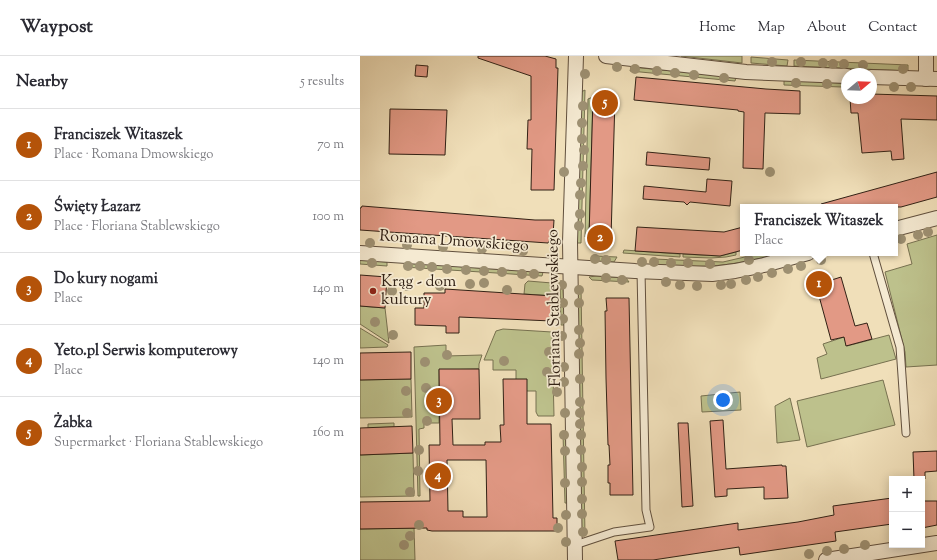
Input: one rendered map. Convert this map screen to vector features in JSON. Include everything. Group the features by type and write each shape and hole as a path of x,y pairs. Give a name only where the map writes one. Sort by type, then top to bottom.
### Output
{"street":[{"name":"Floriana Stablewskiego","path":"575,560 570,242 576,56"},
{"path":"606,56 746,72 841,76"},
{"path":"877,77 932,79 926,56"},
{"path":"898,228 937,218"},
{"name":"Romana Dmowskiego","path":"360,253 571,267 712,274 764,265 797,256"},
{"path":"826,560 937,543"}],"lane":[{"path":"874,256 900,347 906,433"},
{"path":"574,546 614,532 650,527 646,510 641,271"}],"green space":[{"path":"681,56 742,56 742,63"},
{"path":"751,57 788,60 787,66 751,63"},
{"path":"794,60 908,65 908,71 877,70 877,68 794,66"},
{"path":"631,67 736,77 735,81 630,71"},
{"path":"784,80 841,83 841,87 784,85"},
{"path":"585,90 581,243 577,243 581,92"},
{"path":"593,97 589,237 585,237 588,99"},
{"path":"937,235 937,365 906,367 905,352 885,272 912,264 907,244"},
{"path":"624,250 680,254 680,257 623,253"},
{"path":"736,252 736,255 726,257 683,257 683,254 720,256"},
{"path":"749,256 772,256 741,262 703,266 654,265 654,259 723,262"},
{"path":"592,257 617,257 614,262 591,261"},
{"path":"360,260 387,262 387,266 360,264"},
{"path":"405,263 543,272 542,276 404,267"},
{"path":"589,277 626,278 629,282 592,280"},
{"path":"528,281 552,283 555,286 556,296 524,294 525,284"},
{"path":"560,284 563,284 565,325 561,325"},
{"path":"579,286 581,288 585,536 581,534 577,290"},
{"path":"360,306 385,308 389,343 360,324"},
{"path":"360,328 388,345 387,347 360,348"},
{"path":"503,329 552,332 554,416 538,416 536,412 536,391 527,391 516,379 516,370 493,370 493,360 484,360 496,331"},
{"path":"889,335 896,359 821,379 817,358 827,354 823,344 844,337 847,346"},
{"path":"446,345 446,356 482,355 479,369 439,370 439,423 424,423 424,428 419,429 420,496 418,496 414,347"},
{"path":"411,379 412,417 360,418 360,380"},
{"path":"883,380 895,425 807,447 797,401"},
{"path":"740,392 741,410 702,412 701,396"},
{"path":"790,398 800,440 777,443 775,406"},
{"path":"394,423 394,427 368,428 368,424"},
{"path":"563,434 566,434 568,503 565,503"},
{"path":"413,453 414,496 360,497 360,455"},
{"path":"414,528 415,560 360,560 360,529"}],"building":[{"path":"478,56 545,56 556,59 556,68 558,68 554,190 531,190 532,149 527,149 528,120 531,120 531,76 478,58"},
{"path":"416,65 428,66 427,77 415,76"},
{"path":"636,77 800,91 800,114 765,113 763,169 743,168 744,112 738,110 634,100"},
{"path":"877,94 937,96 937,120 901,119 904,159 892,160 891,151 862,153 858,113 851,113 850,104 877,104"},
{"path":"593,97 615,98 611,238 589,237"},
{"path":"390,109 447,110 445,155 389,154"},
{"path":"647,152 710,158 709,170 646,165"},
{"path":"937,172 937,197 901,207 898,207 898,204 821,204"},
{"path":"707,179 732,181 730,206 690,202 687,205 684,202 643,199 644,186 706,192"},
{"path":"362,206 535,220 554,220 553,235 548,243 360,230 360,208"},
{"path":"637,227 724,232 740,228 740,251 720,256 635,251"},
{"name":"Krąg - dom kultury","path":"360,275 387,277 385,308 360,306"},
{"path":"841,277 855,326 867,323 872,339 846,346 844,337 831,340 816,285"},
{"path":"445,289 553,296 552,321 459,317 459,333 446,333 446,326 415,325 415,308 424,308 424,293 445,293"},
{"path":"606,298 629,298 633,495 610,495 610,483 608,483 608,465 610,465 606,378"},
{"path":"411,352 411,379 360,380 360,353"},
{"path":"439,369 479,369 480,419 452,419 453,445 485,445 485,442 501,442 500,425 504,425 503,379 527,379 527,424 551,424 553,518 557,518 557,531 432,531 427,530 427,528 360,529 360,502 430,501 429,445 440,445","holes":["447,460 486,460 487,517 463,517 463,511 448,511"]},
{"path":"723,420 726,469 786,466 788,498 764,499 764,487 727,489 727,496 715,497 710,421"},
{"path":"678,423 688,423 693,506 682,507"},
{"path":"412,426 413,453 360,455 360,428"},
{"path":"937,451 937,471 925,472 925,476 914,476 913,452"},
{"path":"889,498 889,524 835,532 836,541 740,555 739,547 653,560 618,560 615,541 738,523 738,530 798,522 834,515 833,506"},
{"path":"925,501 937,501 937,525 925,527"}],"place":[{"name":"Żabka","path":"605,103"},
{"name":"Święty Łazarz","path":"600,238"},
{"name":"Franciszek Witaszek","path":"819,284"},
{"name":"Krąg - dom kultury","path":"373,291"},
{"name":"Do kury nogami","path":"439,401"},
{"name":"Yeto.pl Serwis komputerowy","path":"438,476"}]}
